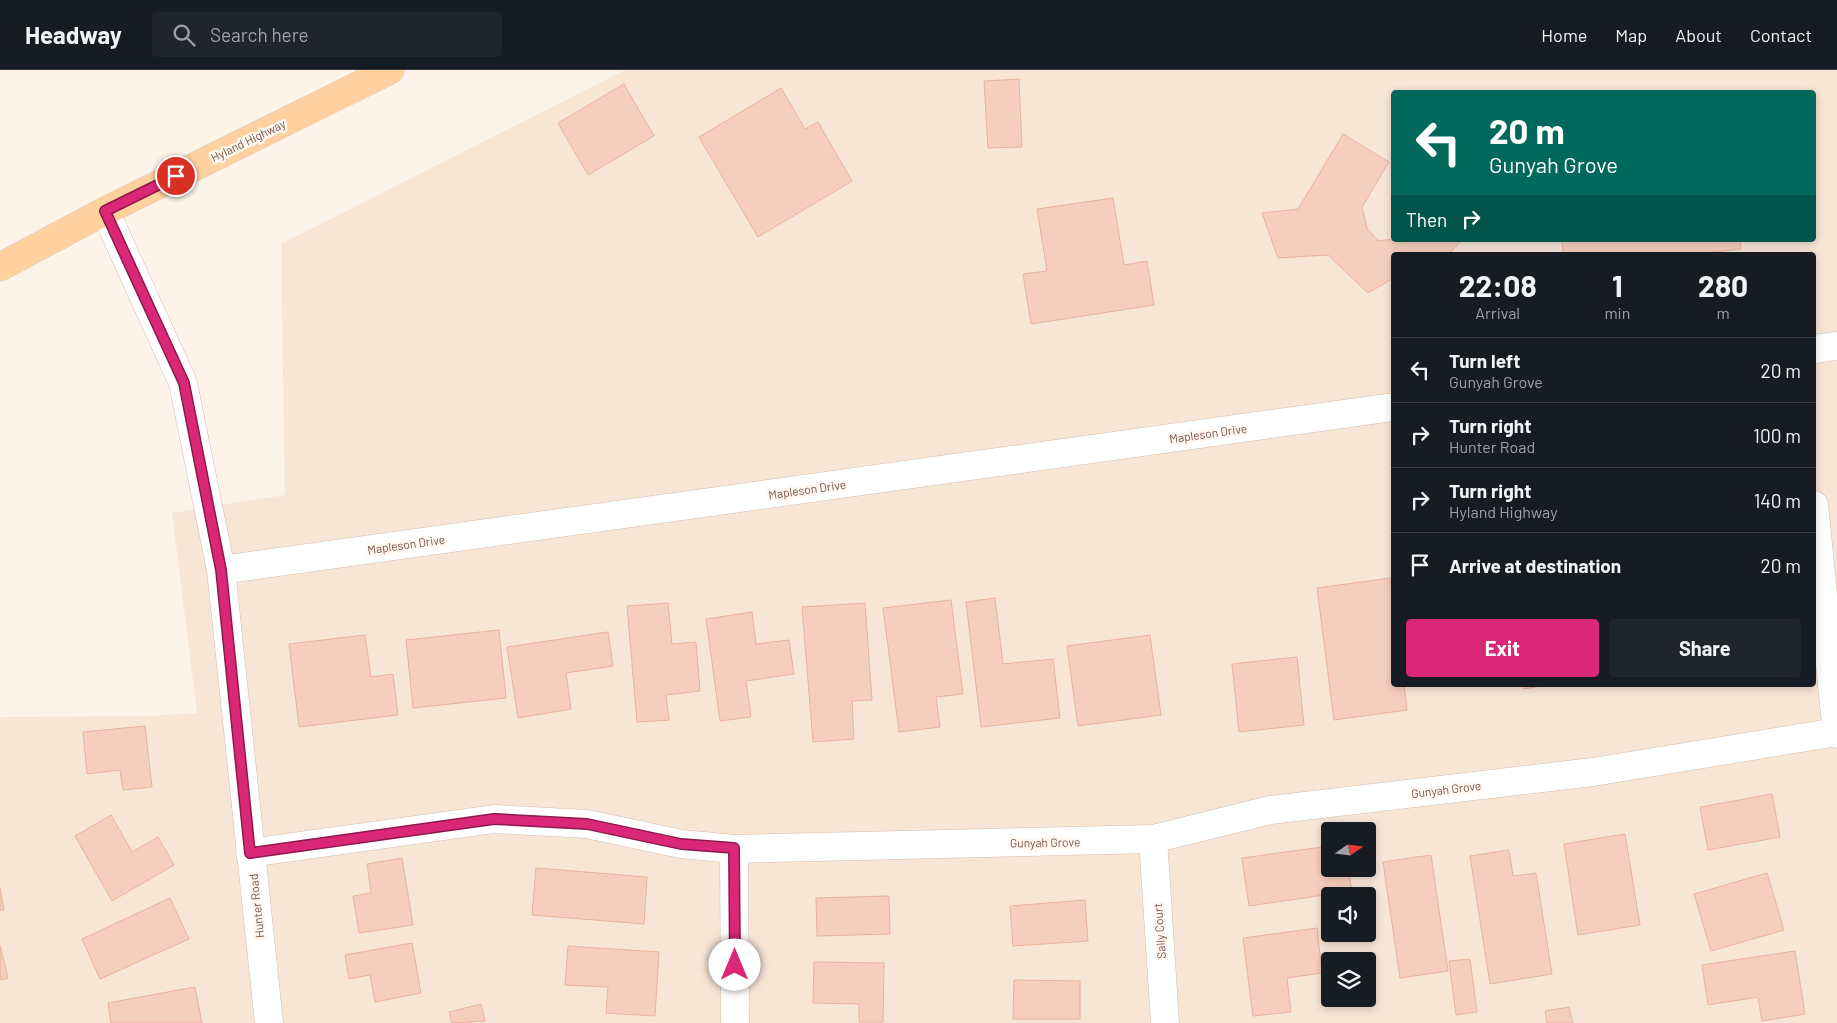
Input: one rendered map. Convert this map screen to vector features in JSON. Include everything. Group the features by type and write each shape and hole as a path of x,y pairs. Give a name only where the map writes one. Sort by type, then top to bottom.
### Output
{"main road":[{"name":"Hyland Highway","path":"0,267 105,211 390,70"}],"street":[{"name":"Hunter Road","path":"105,211 184,383 221,570 269,1023"},
{"path":"1816,349 1837,346"},
{"name":"Mapleson Drive","path":"221,570 1391,407"},
{"path":"1816,525 1837,733"},
{"name":"Gunyah Grove","path":"250,853 494,819 587,824 681,844 734,848 1153,839 1270,810 1592,772 1837,733"},
{"name":"Sally Court","path":"1153,839 1165,1023"},
{"path":"734,848 735,1023"}],"shaded area":[{"path":"625,70 1837,70 1837,1023 0,1023 0,717 150,716 197,713 172,513 285,495 281,244"}],"building":[{"path":"1019,79 1022,147 988,148 984,81"},
{"path":"624,84 654,136 588,175 558,123"},
{"path":"781,88 805,129 818,122 852,181 758,237 699,137"},
{"path":"1343,134 1389,162 1362,207 1367,228 1378,241 1391,239 1391,242 1460,242 1451,252 1391,252 1391,280 1368,293 1328,255 1278,258 1262,213 1298,209"},
{"path":"1113,198 1124,265 1147,261 1154,305 1031,324 1023,274 1047,271 1037,209"},
{"path":"1562,242 1740,242 1741,249 1714,252 1563,252"},
{"path":"1390,578 1391,687 1404,687 1407,710 1334,720 1317,588"},
{"path":"995,598 1003,664 1053,659 1060,718 981,727 966,602"},
{"path":"951,600 963,694 936,697 940,727 899,732 883,608"},
{"path":"668,603 672,644 696,642 700,691 666,695 669,720 637,722 627,606"},
{"path":"865,603 872,700 852,701 854,739 813,742 802,607"},
{"path":"752,612 756,644 789,640 794,674 746,681 751,717 720,721 706,619"},
{"path":"499,630 506,698 413,708 406,640"},
{"path":"608,632 613,666 566,673 571,709 518,718 507,647"},
{"path":"365,635 371,677 393,674 398,715 299,727 289,644"},
{"path":"1150,635 1161,715 1078,726 1067,646"},
{"path":"1297,657 1304,725 1239,732 1232,664"},
{"path":"145,726 152,787 123,790 120,770 87,774 83,732"},
{"path":"1772,794 1780,837 1708,850 1700,807"},
{"path":"111,815 132,852 158,837 174,865 112,901 75,836"},
{"path":"1625,834 1640,925 1578,935 1564,844"},
{"path":"1321,847 1321,878 1350,878 1351,887 1321,887 1321,896 1249,906 1242,858"},
{"path":"1509,850 1513,876 1536,873 1552,974 1490,984 1470,856"},
{"path":"1431,855 1448,971 1400,978 1383,862"},
{"path":"402,858 413,925 359,933 353,896 371,893 367,864"},
{"path":"536,868 647,877 644,924 532,915"},
{"path":"1767,873 1784,930 1711,951 1694,894"},
{"path":"0,888 4,910 0,910"},
{"path":"889,896 890,934 817,936 816,898"},
{"path":"170,898 189,939 100,979 82,939"},
{"path":"1085,900 1088,941 1013,946 1010,906"},
{"path":"1317,928 1321,973 1287,978 1291,1012 1253,1016 1243,938"},
{"path":"412,943 421,993 375,1002 370,975 349,979 345,955"},
{"path":"0,945 8,978 0,980"},
{"path":"568,946 659,952 655,1016 606,1013 608,987 565,985"},
{"path":"1795,951 1805,1014 1762,1021 1758,997 1708,1005 1702,965"},
{"path":"1470,959 1477,1012 1456,1015 1449,961"},
{"path":"814,962 884,963 883,1022 859,1022 859,1004 813,1003"},
{"path":"1014,980 1080,981 1080,1019 1013,1019"},
{"path":"195,987 202,1023 111,1023 108,1003"},
{"path":"481,1004 485,1021 452,1023 449,1012"},
{"path":"1569,1007 1573,1023 1547,1023 1545,1011"}],"route":[{"path":"176,176 105,211 184,383 221,570 250,853 494,819 587,824 681,844 734,848 735,965"}]}
